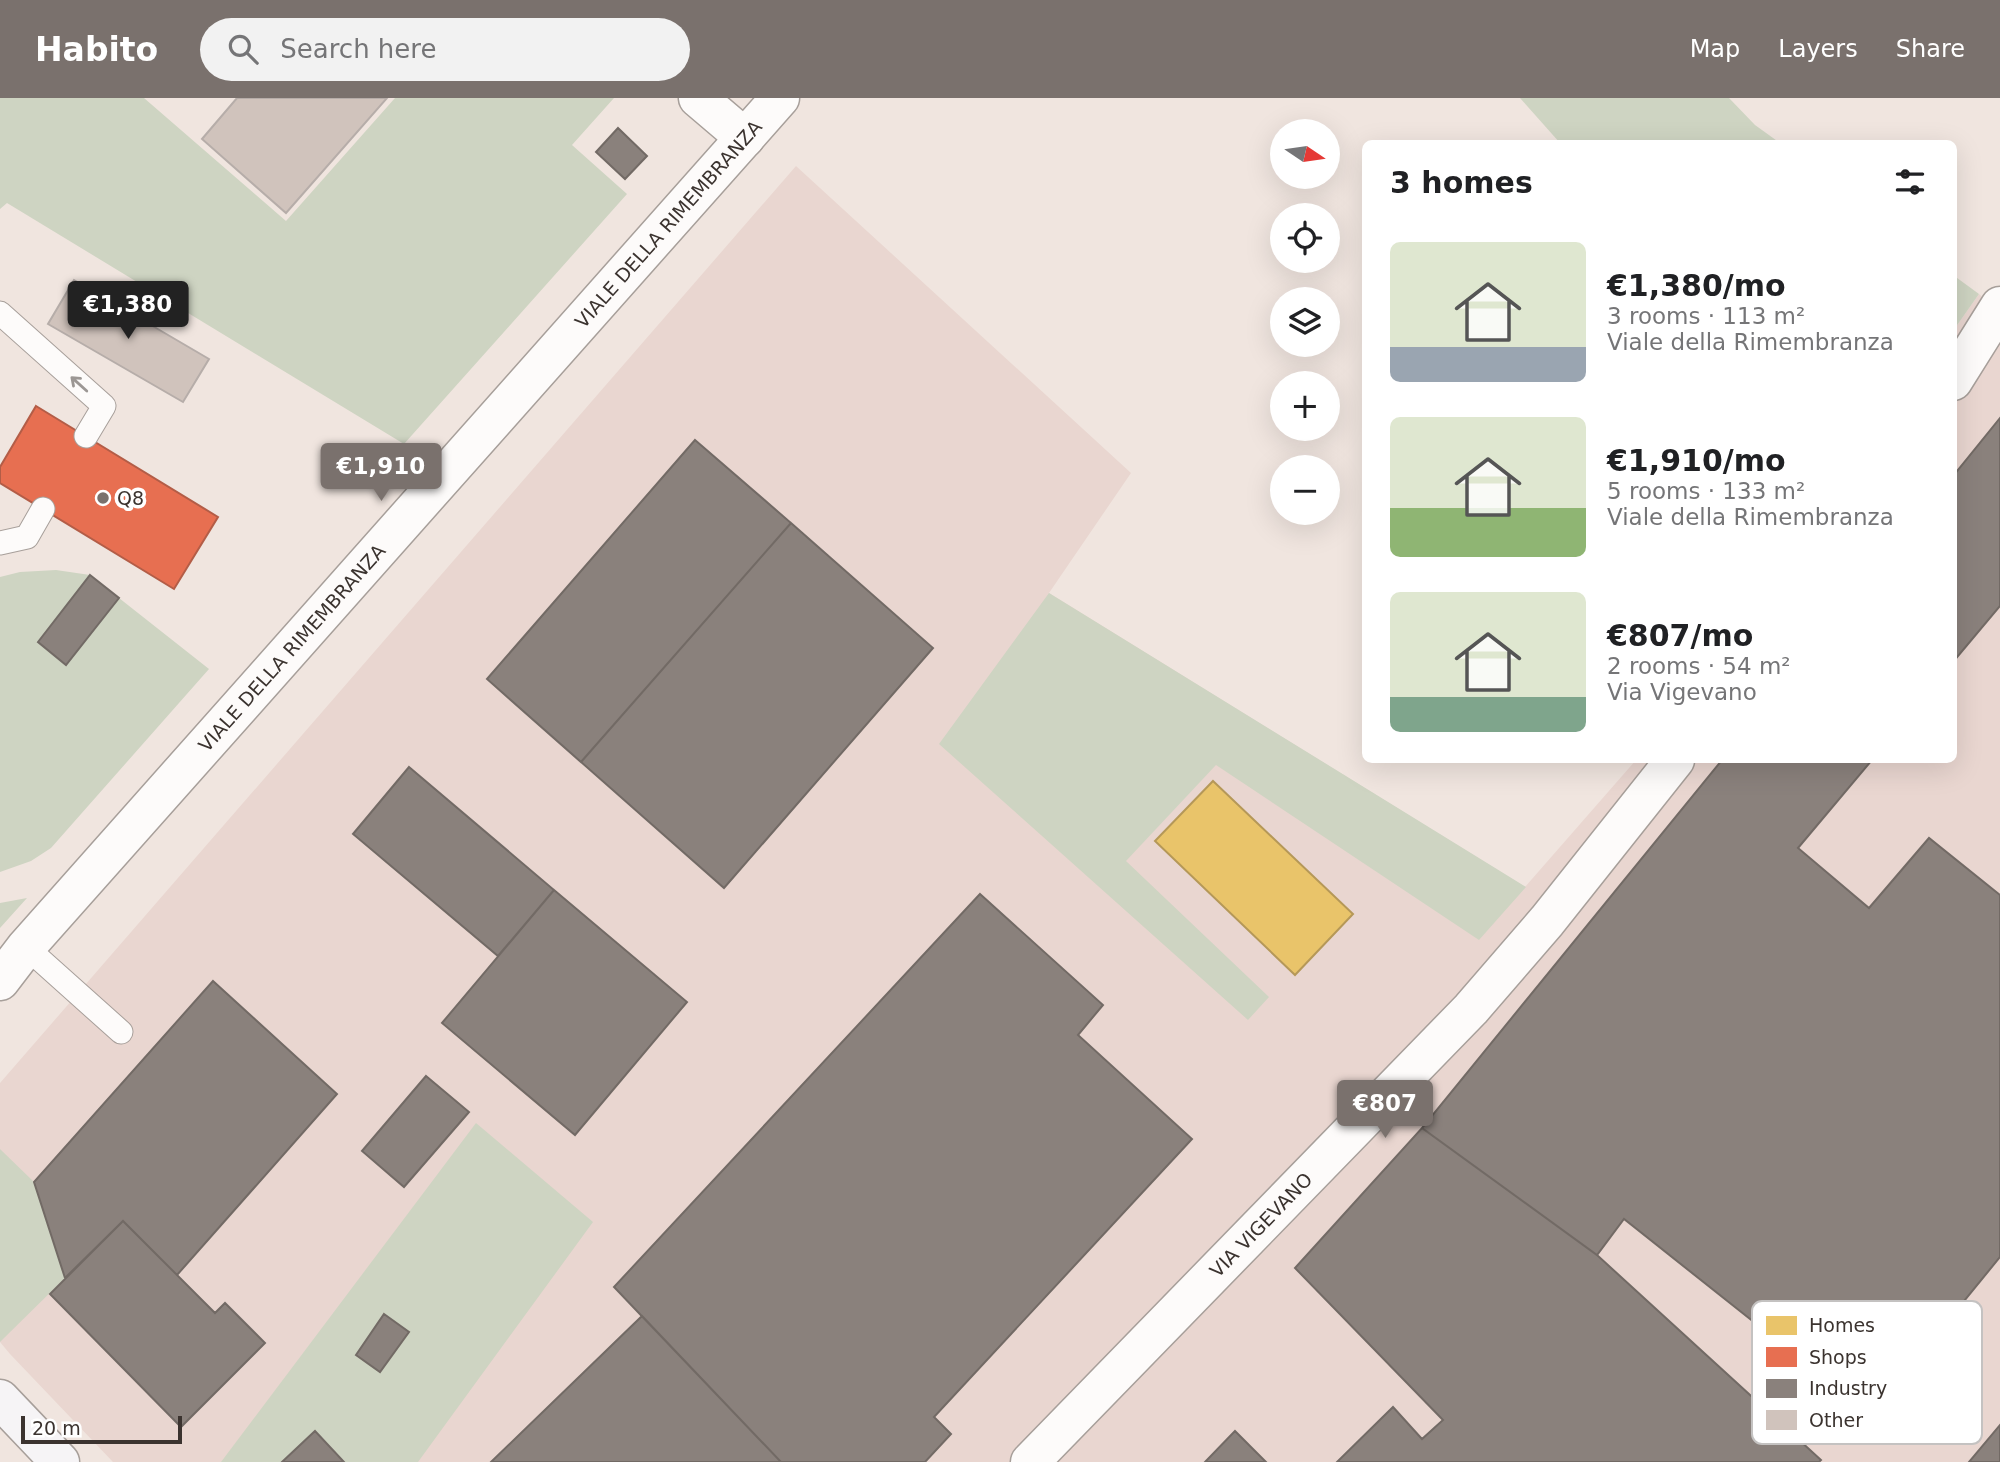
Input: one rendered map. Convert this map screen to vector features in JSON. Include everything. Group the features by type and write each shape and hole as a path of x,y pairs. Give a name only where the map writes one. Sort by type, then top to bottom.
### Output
{"main road":[{"path":"0,1399 60,1462"}],"street":[{"path":"698,98 745,138"},
{"name":"VIALE DELLA RIMEMBRANZA","path":"0,981 13,957 780,98"},
{"path":"1957,378 1989,351 2000,306"},
{"name":"VIA VIGEVANO","path":"1030,1462 1471,1009 1547,921 1673,763"}],"lane":[{"path":"0,313 104,406 86,436"},
{"path":"0,543 27,537 43,509"},
{"path":"13,957 121,1032"}],"shaded area":[{"path":"796,166 1131,473 1049,593 1525,887 1633,763 1957,763 1957,325 1979,294 2000,313 2000,1462 113,1462 0,1342 0,1083"}],"green space":[{"path":"0,98 144,98 286,221 395,98 614,98 572,145 627,194 404,444 7,203 0,209"},
{"path":"1520,98 1729,98 1755,125 1776,140 1557,140"},
{"path":"1957,278 1979,294 1957,325"},
{"path":"56,570 90,575 38,642 66,664 119,598 209,669 51,848 31,861 0,872 0,577 20,572"},
{"path":"1049,593 1526,887 1479,940 1216,765 1126,861 1269,997 1248,1020 939,744"},
{"path":"27,898 0,928 0,903"},
{"path":"476,1123 593,1222 418,1462 221,1462"},
{"path":"0,1149 34,1182 65,1278 0,1342"}],"building: Homes":[{"path":"1213,781 1353,914 1295,975 1155,841"}],"building: Shops":[{"path":"36,406 218,517 174,589 0,483 0,467"}],"building: Industry":[{"path":"618,128 647,156 625,179 596,152"},
{"path":"2000,418 2000,606 1957,657 1957,471"},
{"path":"695,440 791,523 581,762 487,679"},
{"path":"791,523 933,648 724,888 581,762"},
{"path":"90,575 119,598 66,665 38,642"},
{"path":"1720,763 1869,763 1798,848 1869,908 1929,838 2000,895 2000,1257 1964,1301 1752,1301 1752,1321 1624,1219 1597,1255 1422,1128"},
{"path":"409,767 554,890 498,956 353,834"},
{"path":"554,890 687,1002 575,1135 442,1023"},
{"path":"980,894 1103,1005 1078,1035 1192,1139 934,1417 951,1434 925,1462 781,1462 614,1287"},
{"path":"213,981 337,1094 177,1275 123,1221 65,1278 34,1182"},
{"path":"426,1076 469,1112 404,1187 362,1151"},
{"path":"1422,1128 1597,1255 1752,1397 1752,1444 1804,1444 1821,1460 1337,1462 1393,1407 1422,1439 1443,1420 1295,1268"},
{"path":"123,1221 215,1313 225,1303 265,1343 181,1427 50,1294"},
{"path":"384,1314 409,1332 380,1372 356,1355"},
{"path":"642,1316 781,1462 491,1462"},
{"path":"2000,1425 2000,1462 1969,1462"},
{"path":"315,1431 344,1462 282,1462"},
{"path":"1235,1431 1266,1462 1205,1462"}],"building: Other":[{"path":"237,98 387,98 286,213 202,139"},
{"path":"74,280 209,359 183,402 48,324"}],"place":[{"name":"Q8","path":"103,498"}]}
